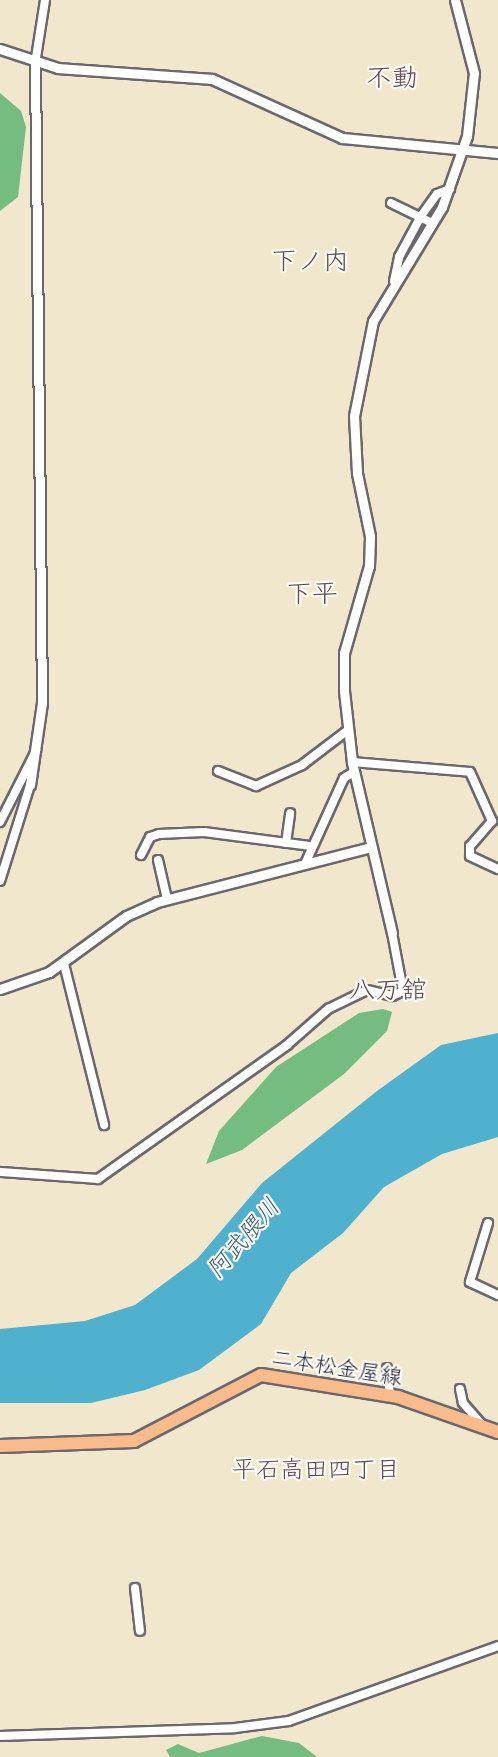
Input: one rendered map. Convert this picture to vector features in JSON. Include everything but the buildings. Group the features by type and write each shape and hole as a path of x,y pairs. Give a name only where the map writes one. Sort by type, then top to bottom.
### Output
{"main road":[{"name":"二本松金屋線","path":"0,1446 134,1441 261,1375 390,1395 498,1432"}],"street":[{"path":"0,881 30,785 37,750 42,703 35,64 45,0"},
{"path":"0,1172 98,1179 287,1045 328,1009 367,990 392,996 404,992 353,767 348,730 344,653 369,566 370,536 357,472 354,416 368,335 394,281 432,223 450,189 464,149 474,73 455,0"},
{"path":"0,49 35,64 212,79 342,138 498,153"},
{"path":"394,281 399,257 421,216 437,194 450,189"},
{"path":"391,203 432,223"},
{"path":"218,771 256,786 302,765 348,730"},
{"path":"0,822 25,764 37,750"},
{"path":"304,864 344,778 353,767"},
{"path":"353,767 470,772 492,821 470,846 470,856 498,869"},
{"path":"286,843 290,813"},
{"path":"141,855 150,837 159,834 204,832 311,846"},
{"path":"0,988 64,964 126,916 167,899 371,848"},
{"path":"158,860 167,899"},
{"path":"64,964 104,1125"},
{"path":"488,1223 470,1282 498,1295"},
{"path":"387,1368 390,1395"},
{"path":"460,1389 463,1402 484,1427"},
{"path":"135,1588 140,1631"},
{"path":"0,1736 269,1725 345,1704 498,1646"}],"green space":[{"path":"0,93 21,111 26,127 18,197 0,211"},
{"path":"383,1009 392,1012 387,1031 344,1074 242,1150 206,1164 219,1131 276,1067 359,1013"},
{"path":"262,1736 299,1743 317,1757 170,1757 166,1750 178,1744 199,1753"}],"water":[{"name":"阿武隈川","path":"498,1033 498,1137 442,1154 384,1187 343,1233 291,1273 261,1324 199,1370 145,1390 91,1403 0,1403 0,1329 85,1321 135,1305 197,1259 262,1183 377,1091 441,1045"}],"district":[{"name":"不動","path":"392,77"},
{"name":"下ノ内","path":"310,260"},
{"name":"下平","path":"312,593"},
{"name":"八万舘","path":"388,989"},
{"name":"平石高田四丁目","path":"316,1469"}]}
